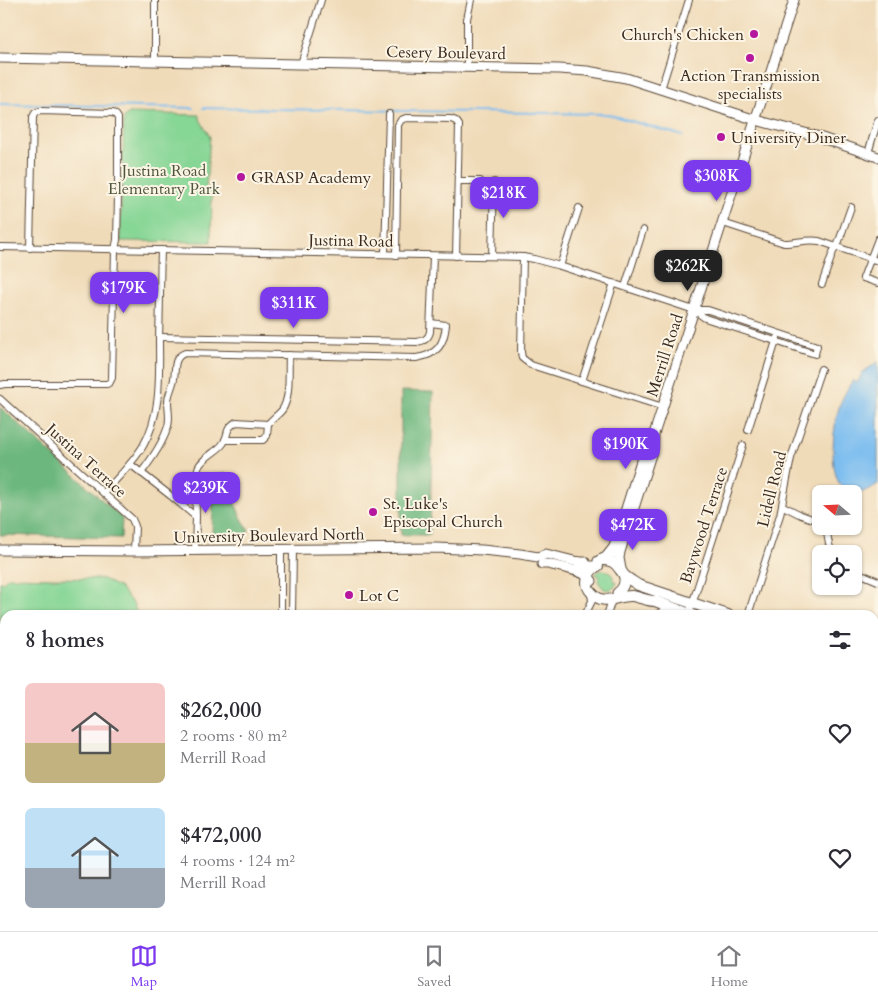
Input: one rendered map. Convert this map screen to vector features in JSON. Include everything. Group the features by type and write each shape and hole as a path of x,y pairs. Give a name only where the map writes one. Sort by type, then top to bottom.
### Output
{"main road":[{"name":"Merrill Road","path":"623,575 619,558 653,448 654,434 794,0"},
{"name":"Cesery Boulevard","path":"0,58 587,71 626,78 756,120 816,136 878,156"},
{"name":"Merrill Road","path":"603,563 613,554 646,445 654,434"},
{"name":"University Boulevard North","path":"0,550 195,551 420,548 508,553 540,561 546,554 578,562"},
{"path":"540,561 582,573 600,599 614,596 622,588 623,575"},
{"path":"578,562 585,566 603,563 614,569 621,578 623,575"},
{"path":"589,584 591,570 603,563"},
{"path":"623,575 634,585 715,610"},
{"path":"589,584 591,580 594,588 606,596 630,596 655,601 679,610"}],"street":[{"path":"154,61 155,0"},
{"path":"301,64 321,0"},
{"path":"466,68 467,19 471,0"},
{"path":"661,89 688,0"},
{"path":"0,385 107,384 112,378 118,196 118,118 116,114 40,111 35,113 33,117 30,248"},
{"path":"385,254 389,114"},
{"path":"396,255 398,125 401,120 406,118 451,119 459,125 456,256"},
{"path":"868,153 878,120"},
{"path":"458,181 480,181"},
{"path":"492,256 494,182"},
{"path":"822,284 851,207"},
{"path":"560,266 578,208"},
{"path":"722,223 784,243 810,240 819,241 878,261"},
{"path":"625,287 643,230"},
{"path":"878,239 863,278 878,283"},
{"name":"Justina Road","path":"0,247 523,257 560,266 694,310"},
{"path":"104,493 143,446 155,415 158,388 161,250"},
{"path":"159,337 424,341 430,332 431,323 433,256"},
{"path":"523,257 522,358 531,365 663,407"},
{"path":"582,381 614,283"},
{"path":"694,310 708,310 817,346 815,354 705,318 694,310"},
{"path":"141,473 151,460 168,429 168,402 175,365 181,355 185,353 425,357 433,353 444,339 446,325 431,323"},
{"path":"748,430 778,333"},
{"path":"226,440 263,440 267,436 268,424 282,410 286,402 289,355"},
{"name":"Lidell Road","path":"750,610 783,506 791,458 821,369"},
{"name":"Justina Terrace","path":"0,399 132,519 135,526 134,551"},
{"path":"195,551 197,472 199,465 223,444 229,428 236,422 268,424"},
{"name":"Baywood Terrace","path":"692,610 743,445"},
{"path":"130,464 196,517"},
{"path":"783,506 812,519"},
{"path":"281,550 281,610"},
{"path":"292,610 293,550"},
{"path":"862,574 878,581"},
{"path":"588,610 592,601 589,584"},
{"path":"608,610 614,596"},
{"path":"281,602 292,601"},
{"path":"665,610 670,607"}],"green space":[{"name":"Justina Road Elementary Park","path":"129,113 199,115 210,137 206,188 212,190 211,242 120,241 124,118"},
{"path":"401,391 433,392 430,535 401,535"},
{"path":"0,407 122,518 121,538 0,535"},
{"path":"214,474 226,474 231,478 230,491 249,531 245,534 216,535 212,532"},
{"path":"603,570 609,572 614,581 617,582 612,589 604,589 599,583 599,576 595,574"},
{"path":"8,577 103,579 120,588 134,605 136,610 0,610 0,582 3,582"}],"water":[{"path":"878,362 878,484 862,492 862,485 840,484 835,471 833,455 839,408 853,380 857,383 863,372"}],"waterway":[{"path":"0,104 193,108"},
{"path":"203,108 607,114 683,136"}],"place":[{"name":"Church's Chicken","path":"754,34"},
{"name":"Action Transmission specialists","path":"750,58"},
{"name":"University Diner","path":"721,137"},
{"name":"GRASP Academy","path":"241,177"},
{"name":"St. Luke's Episcopal Church","path":"373,512"},
{"name":"Lot C","path":"349,595"}]}
